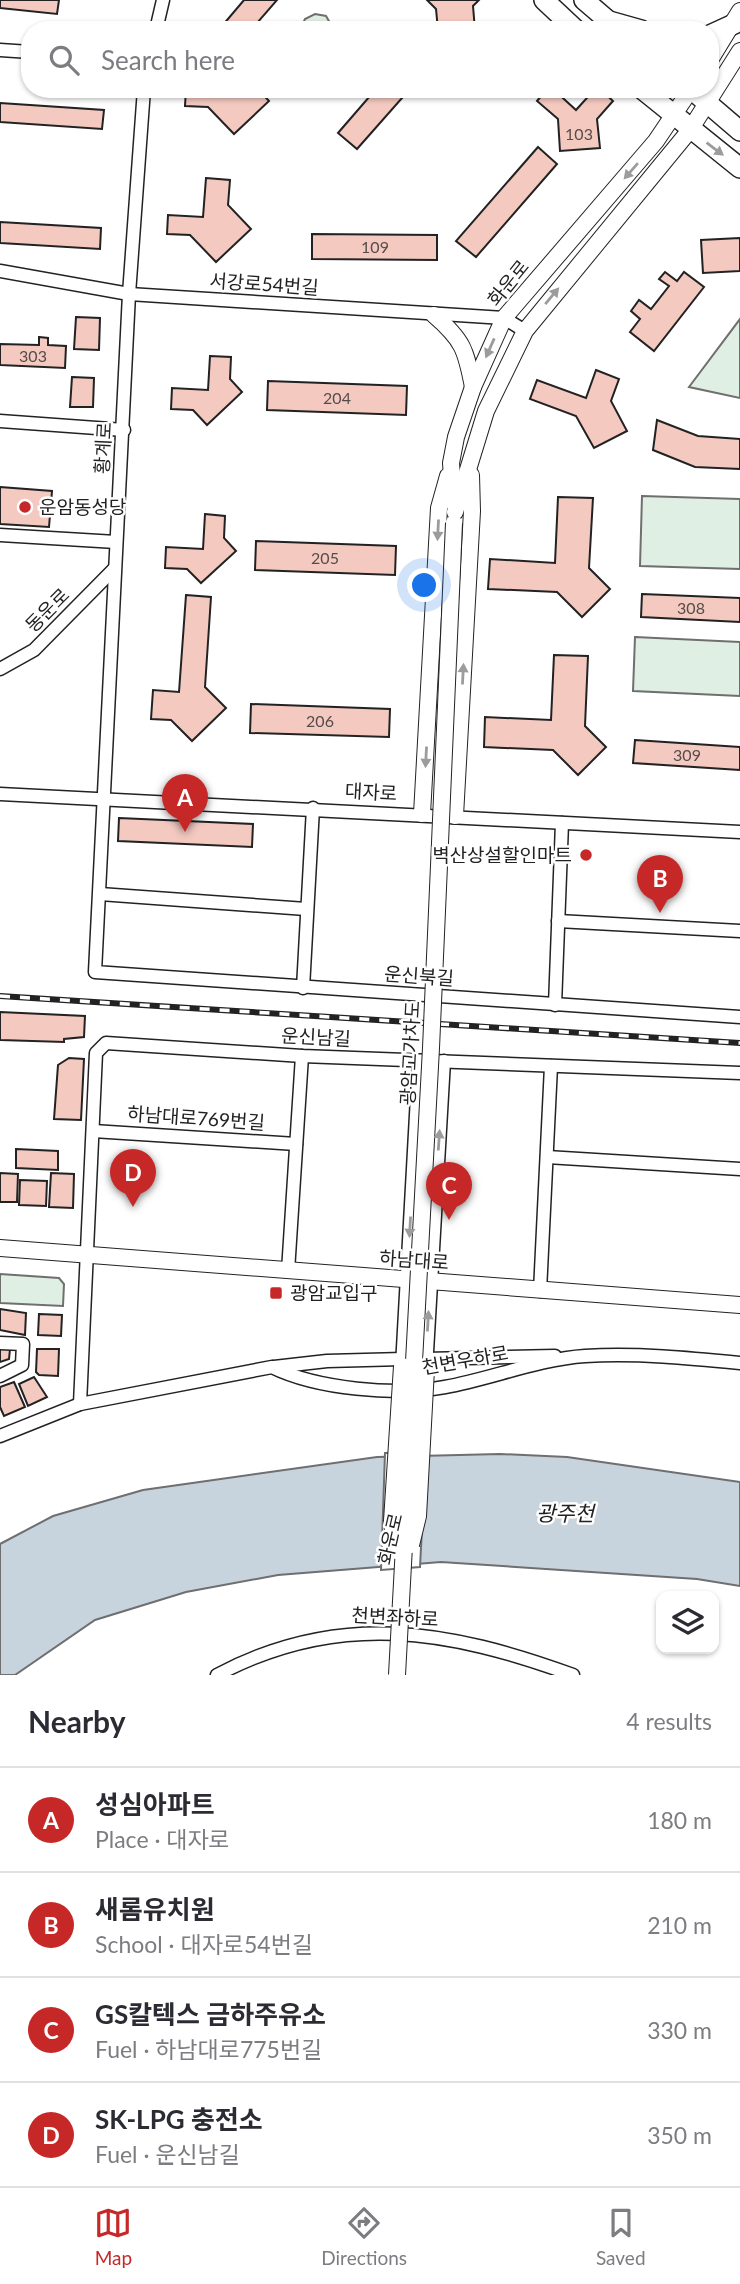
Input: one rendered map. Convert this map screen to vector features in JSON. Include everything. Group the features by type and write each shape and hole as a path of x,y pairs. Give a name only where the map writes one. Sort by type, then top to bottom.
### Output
{"main road":[{"path":"544,0 566,21"},
{"path":"584,0 609,21"},
{"path":"719,30 737,17"},
{"path":"652,98 740,168"},
{"path":"701,98 740,131"}],"street":[{"path":"158,21 163,0"},
{"path":"719,46 737,17"},
{"path":"0,50 21,51"},
{"path":"719,83 740,51"},
{"name":"황계로","path":"95,972 129,294 143,98"},
{"name":"화운로","path":"455,518 451,463 459,426 504,318 656,141 685,98"},
{"path":"455,518 486,411 524,331 690,130 709,98"},
{"name":"서강로54번길","path":"0,271 129,294 504,318"},
{"path":"435,315 457,335 466,350 473,387"},
{"path":"504,318 524,331"},
{"path":"0,421 124,430"},
{"path":"422,814 439,508 451,463"},
{"path":"455,816 472,511 471,466"},
{"name":"광암고가차도","path":"401,1585 432,1048 455,518"},
{"path":"0,535 116,542"},
{"name":"동운로","path":"0,669 34,650 114,569"},
{"name":"대자로","path":"0,794 740,832"},
{"path":"303,988 313,808"},
{"path":"555,1005 562,824"},
{"path":"100,894 306,909"},
{"path":"558,921 740,931"},
{"name":"운신북길","path":"95,972 740,1017"},
{"name":"운신남길","path":"86,1255 96,1053 106,1043 302,1056 740,1073"},
{"path":"288,1271 302,1056"},
{"name":"화운로","path":"401,1585 392,1521 419,1060"},
{"name":"화운로","path":"401,1585 418,1516 443,1061"},
{"path":"540,1291 551,1066"},
{"name":"하남대로769번길","path":"93,1131 296,1144"},
{"path":"547,1157 740,1169"},
{"name":"하남대로","path":"0,1248 740,1305"},
{"path":"80,1404 86,1255"},
{"path":"0,1343 23,1344 22,1365 0,1376"},
{"name":"천변우하로","path":"272,1367 294,1378 382,1390 444,1387 583,1356"},
{"name":"천변우하로","path":"426,1364 583,1356 677,1357 740,1363"},
{"name":"천변우하로","path":"0,1436 80,1404 272,1367 327,1361 403,1363"},
{"path":"397,1675 401,1585"},
{"name":"천변좌하로","path":"217,1675 291,1643 362,1632 412,1633 463,1642 573,1675"}],"green space":[{"path":"315,14 326,16 329,21 304,21"},
{"path":"740,319 740,398 689,387"},
{"path":"642,496 740,499 740,569 640,566"},
{"path":"635,637 740,642 740,696 633,691"},
{"path":"0,1274 59,1278 64,1284 63,1306 0,1303"}],"water":[{"name":"광주천","path":"500,1454 567,1457 740,1482 740,1586 697,1579 441,1562 278,1575 186,1592 95,1620 15,1675 0,1675 0,1544 53,1516 143,1490 377,1457"}],"pier":[{"path":"426,1452 420,1567 381,1570 385,1453"}],"building":[{"path":"0,0 59,0 57,14 0,8"},
{"path":"244,0 277,0 259,21 226,21"},
{"path":"427,0 479,0 473,6 474,21 437,21 436,9"},
{"path":"185,98 266,98 269,101 234,134 208,107 185,106"},
{"path":"368,98 402,98 357,149 338,133"},
{"path":"540,98 563,98 576,110 587,98 610,98 613,101 597,119 600,148 560,151 558,119 537,101"},
{"path":"0,103 104,110 102,129 0,122"},
{"path":"538,147 557,164 476,257 456,241"},
{"path":"206,178 230,180 228,205 251,229 216,262 190,235 167,234 168,215 203,217"},
{"path":"0,222 101,228 100,249 0,243"},
{"path":"312,234 437,235 437,260 312,259"},
{"path":"740,238 740,271 703,273 701,240"},
{"path":"665,272 677,281 684,272 704,287 654,351 630,332 640,319 631,311 639,300 651,309 669,286 659,279"},
{"path":"76,317 100,318 99,350 74,349"},
{"path":"39,337 48,338 48,345 66,346 65,368 0,365 0,344 39,345"},
{"path":"210,356 231,357 230,379 242,392 207,425 193,410 171,409 172,388 208,390"},
{"path":"596,370 619,379 611,401 627,431 594,448 576,416 530,399 537,380 586,398"},
{"path":"72,377 94,378 93,407 70,407"},
{"path":"268,381 407,386 406,415 267,410"},
{"path":"657,420 698,436 740,439 740,469 695,467 653,450"},
{"name":"운암동성당","path":"0,487 52,491 49,527 0,524"},
{"path":"558,497 593,498 589,568 610,589 582,617 557,592 488,589 490,559 555,563"},
{"path":"205,514 225,516 224,538 236,551 201,583 187,569 165,568 166,547 203,549"},
{"path":"256,541 396,546 395,575 255,570"},
{"path":"642,594 740,598 740,622 641,617"},
{"path":"186,595 211,597 205,687 226,708 192,741 171,720 151,719 153,690 179,692"},
{"path":"554,655 588,656 585,726 606,747 578,775 553,750 484,747 485,717 551,720"},
{"path":"251,704 390,709 389,737 250,733"},
{"path":"635,740 740,747 740,770 633,763"},
{"path":"119,818 253,824 252,847 118,841"},
{"path":"0,1012 85,1016 84,1037 64,1039 64,1042 0,1040"},
{"path":"69,1058 84,1059 81,1120 54,1119 58,1065"},
{"path":"16,1149 58,1151 58,1170 16,1168"},
{"path":"0,1173 18,1174 17,1202 0,1202"},
{"path":"51,1173 74,1174 73,1208 49,1207"},
{"path":"20,1180 47,1181 46,1206 19,1205"},
{"path":"0,1309 26,1313 25,1335 0,1330"},
{"path":"39,1314 62,1315 61,1336 38,1335"},
{"path":"0,1349 10,1349 9,1359 0,1362"},
{"path":"37,1349 59,1349 58,1376 39,1375 36,1372"},
{"path":"34,1377 47,1397 28,1406 19,1384"},
{"path":"14,1382 25,1407 4,1416 0,1407 0,1387"}],"railway":[{"path":"0,996 740,1043"}],"place":[{"name":"운암동성당","path":"25,507"},
{"name":"성심아파트","path":"185,832"},
{"name":"벽산상설할인마트","path":"586,855"},
{"name":"새롬유치원","path":"660,913"},
{"name":"SK-LPG 충전소","path":"133,1207"},
{"name":"GS칼텍스 금하주유소","path":"449,1220"},
{"name":"광암교입구","path":"276,1293"}]}
